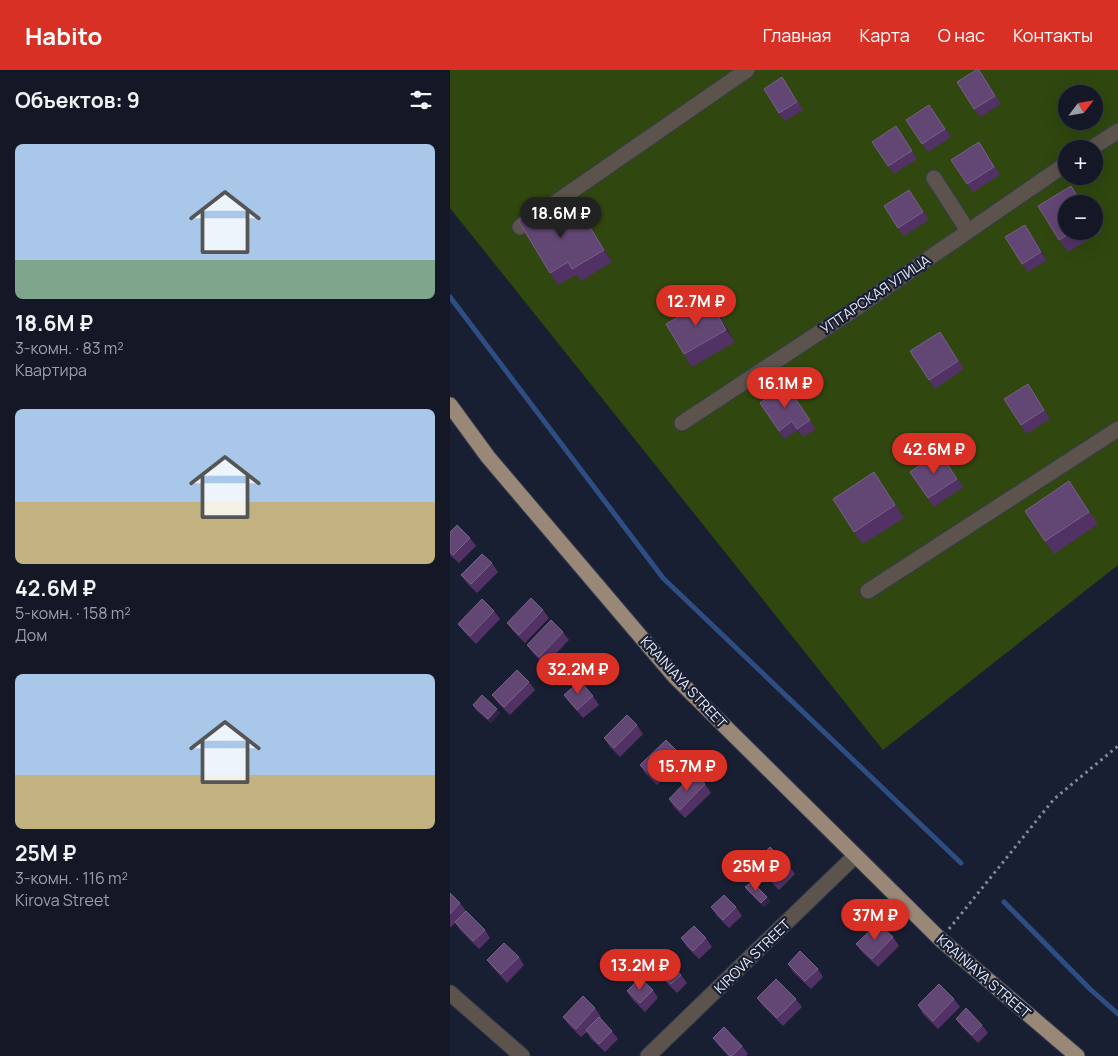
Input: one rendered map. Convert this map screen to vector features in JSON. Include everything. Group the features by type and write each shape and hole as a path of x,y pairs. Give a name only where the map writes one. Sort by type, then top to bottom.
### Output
{"main road":[{"name":"KRAINIAYA STREET","path":"450,405 488,457 675,676 940,939 1077,1056"}],"street":[{"path":"520,227 747,70"},
{"path":"1103,141 1118,131"},
{"name":"УПТАРСКАЯ УЛИЦА","path":"682,423 1058,169"},
{"path":"934,178 968,231"},
{"path":"868,591 1118,429"},
{"name":"KIROVA STREET","path":"648,1056 855,856"},
{"path":"450,993 522,1056"}],"path":[{"path":"940,939 1054,799 1118,746"}],"green space":[{"path":"450,70 1118,70 1118,565 883,750 450,208"}],"building":[{"path":"979,70 995,96 974,109 957,82"},
{"path":"782,77 797,102 779,113 764,89"},
{"path":"929,105 945,129 922,144 906,120"},
{"path":"896,126 912,151 888,166 872,142"},
{"path":"979,142 994,167 967,184 951,160"},
{"path":"1071,186 1076,195 1058,195 1058,238 1038,206"},
{"path":"909,190 923,212 898,228 884,206"},
{"path":"537,208 548,226 555,221 552,217 568,208 572,215 580,211 604,250 572,269 568,262 550,273 518,220"},
{"path":"1025,225 1041,252 1022,264 1005,237"},
{"path":"709,299 726,330 684,354 666,324"},
{"path":"940,332 958,361 929,380 910,351"},
{"path":"1028,384 1044,410 1021,425 1004,399"},
{"path":"786,385 810,420 797,429 792,421 779,431 760,403"},
{"path":"939,452 957,479 928,498 910,472"},
{"path":"874,472 895,505 854,532 833,499"},
{"path":"1069,481 1089,512 1045,541 1025,511"},
{"path":"457,525 470,538 453,555 450,552 450,532"},
{"path":"482,554 492,563 471,584 461,575"},
{"path":"531,598 543,610 519,635 507,623"},
{"path":"482,599 494,611 470,636 458,624"},
{"path":"551,620 563,632 539,657 527,645"},
{"path":"517,670 529,682 504,707 492,695"},
{"path":"580,681 593,696 577,710 564,695"},
{"path":"482,695 497,709 488,719 473,705"},
{"path":"627,715 637,725 614,748 604,738"},
{"path":"666,740 677,751 652,776 640,765"},
{"path":"694,773 705,784 680,810 669,799"},
{"path":"770,847 789,866 774,882 755,863"},
{"path":"752,882 767,897 761,903 745,887"},
{"path":"450,893 460,903 450,914"},
{"path":"724,895 736,907 723,920 711,907"},
{"path":"466,911 485,930 473,941 455,922"},
{"path":"878,923 893,937 872,959 856,944"},
{"path":"694,926 706,938 693,951 681,938"},
{"path":"504,943 519,957 501,974 487,960"},
{"path":"800,951 818,969 805,981 788,964"},
{"path":"667,961 681,975 671,984 657,971"},
{"path":"640,978 653,990 640,1003 627,991"},
{"path":"776,979 796,999 777,1018 757,998"},
{"path":"939,984 954,999 933,1021 918,1005"},
{"path":"583,996 595,1008 576,1029 563,1017"},
{"path":"966,1008 982,1025 972,1035 956,1019"},
{"path":"599,1017 612,1031 599,1044 586,1030"},
{"path":"724,1027 742,1046 732,1056 713,1038"}],"waterway":[{"path":"450,297 663,578 961,863"},
{"path":"1004,902 1090,989 1118,1014"}]}
